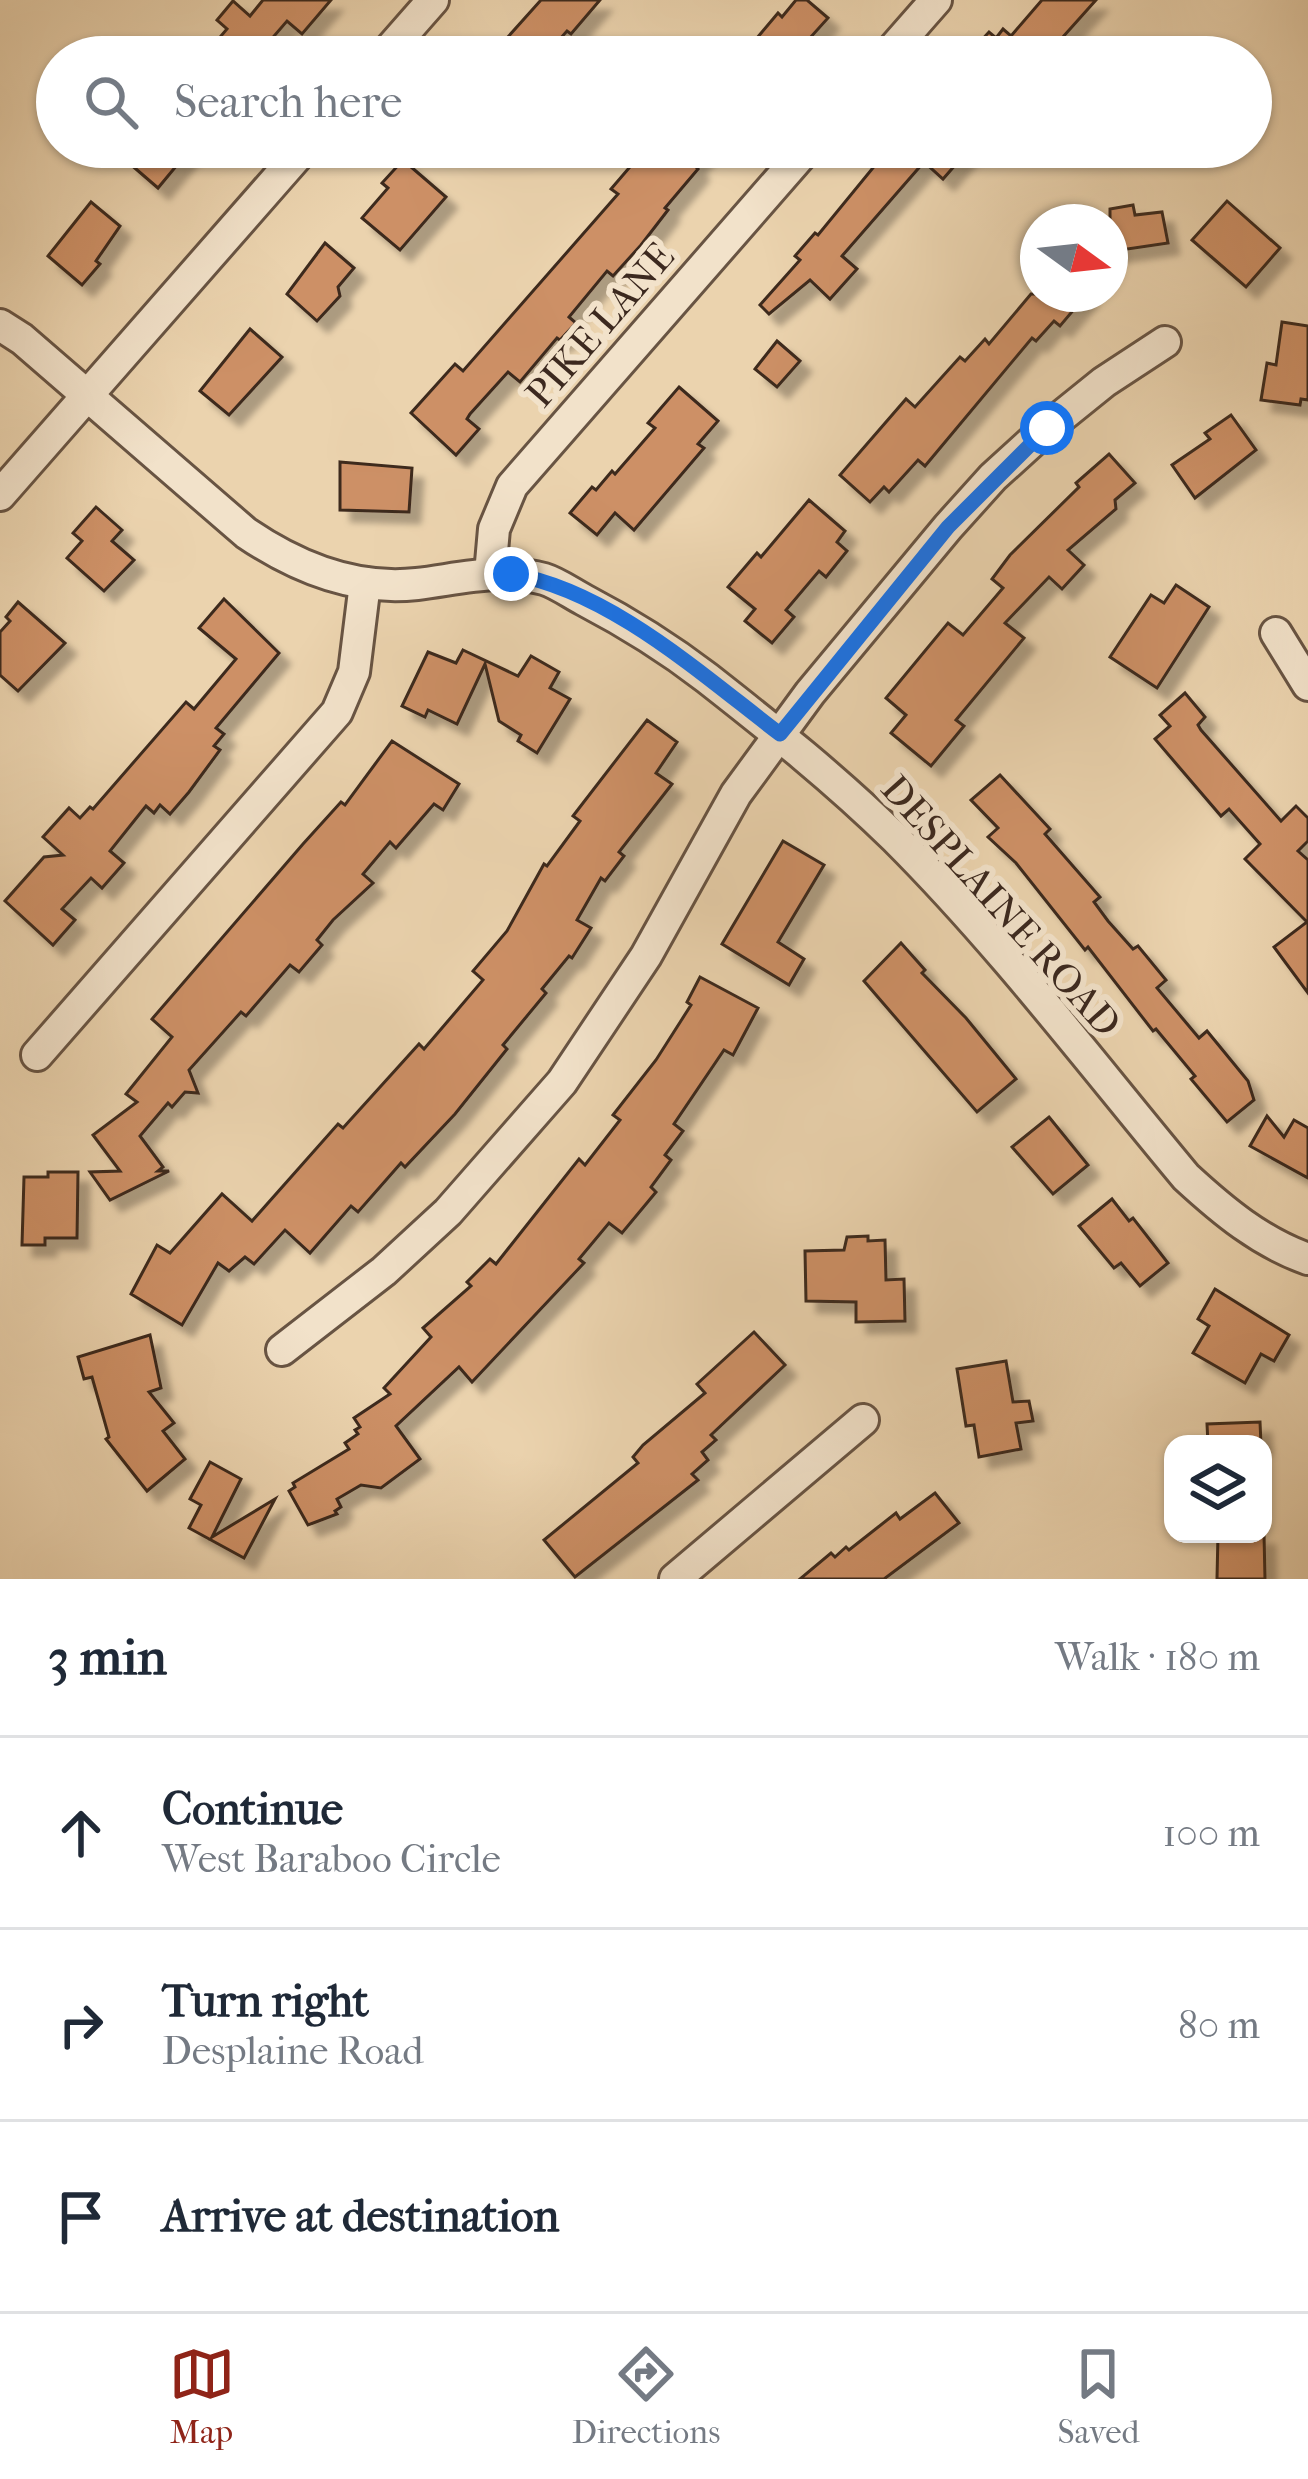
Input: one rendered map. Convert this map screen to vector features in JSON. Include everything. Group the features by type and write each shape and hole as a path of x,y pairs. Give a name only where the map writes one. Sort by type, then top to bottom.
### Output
{"street":[{"path":"401,36 433,0"},
{"path":"904,36 936,0"},
{"path":"0,495 287,168"},
{"name":"PIKE LANE","path":"490,574 494,530 512,486 790,168"},
{"name":"DESPLAINE ROAD","path":"0,325 246,533 280,556 320,573 365,584 410,585 490,574 546,580 635,627 780,734 893,837 975,924 1186,1177 1223,1212 1308,1259"},
{"path":"281,1350 384,1270 448,1212 562,1082 646,956 736,794 780,734 994,477 1104,382 1165,342"},
{"path":"37,1055 337,712 354,672 365,584"},
{"path":"1276,633 1308,685"},
{"path":"675,1579 863,1420"}],"building":[{"path":"263,0 331,0 302,34 287,21 274,36 221,36 227,29 217,20 233,1 250,16"},
{"path":"541,0 600,0 571,34 509,36"},
{"path":"796,0 807,0 828,18 812,36 759,36 778,13 782,17"},
{"path":"1042,0 1096,0 1064,36 1011,36"},
{"path":"135,168 175,168 158,188"},
{"path":"396,168 412,168 446,197 400,250 362,218 388,188 382,183"},
{"path":"629,168 698,169 641,245 613,276 607,271 569,317 576,323 520,382 508,372 470,414 467,419 479,429 456,455 411,413 455,364 463,371 618,194 611,189"},
{"path":"873,168 919,168 842,256 857,269 830,299 810,280 769,314 760,305 800,260 795,256"},
{"path":"931,168 953,168 943,179"},
{"path":"1227,201 1280,248 1246,287 1192,240"},
{"path":"91,202 120,226 96,261 100,264 82,285 48,256"},
{"path":"1133,205 1135,215 1162,212 1168,243 1128,249 1128,206"},
{"path":"325,243 354,268 338,287 340,296 317,321 287,294"},
{"path":"1020,307 1020,312 1072,312 1060,326 1054,321 1036,341 1032,338 925,466 918,460 889,492 884,487 870,502 840,475 906,399 915,407 960,357 965,361 985,339 989,344"},
{"path":"1282,322 1308,326 1308,400 1301,399 1300,405 1261,400 1267,363 1276,365"},
{"path":"250,329 282,357 229,415 200,391"},
{"path":"777,341 800,361 777,387 755,369"},
{"path":"679,387 718,421 698,444 704,448 634,530 615,513 597,535 570,513 592,487 596,490 612,471 615,474 655,428 648,423"},
{"path":"1231,415 1256,450 1195,498 1172,465 1210,439 1205,433"},
{"path":"1109,454 1135,483 1115,500 1116,509 1068,550 1084,565 1062,589 1049,577 1005,623 1024,638 956,720 964,726 931,766 891,733 906,715 886,698 948,623 963,635 1003,588 992,579 1010,555"},
{"path":"340,462 412,468 409,512 340,510"},
{"path":"809,500 845,531 837,542 847,551 826,577 819,571 786,610 794,617 772,643 745,621 755,609 728,587 757,553 761,557"},
{"path":"96,507 122,530 112,541 134,560 104,591 67,558 82,541 73,533"},
{"path":"1176,585 1209,607 1157,688 1110,657 1151,595 1164,603"},
{"path":"224,599 279,653 216,728 224,734 214,746 220,750 189,792 170,814 160,805 154,813 146,806 110,851 124,863 102,888 91,878 62,909 75,920 53,945 5,901 44,857 63,855 43,837 69,808 80,818 93,809 186,702 194,709 236,659 199,628"},
{"path":"18,602 65,643 18,691 0,675 0,632"},
{"path":"463,650 518,676 531,656 559,672 550,688 570,699 537,753 499,721 485,664 457,724 428,710 425,717 402,706 428,652 456,663"},
{"path":"1185,693 1205,717 1198,725 1201,730 1281,821 1296,806 1308,818 1308,841 1298,851 1308,860 1308,993 1274,947 1307,922 1245,859 1260,844 1229,809 1221,816 1155,739 1170,726 1160,715"},
{"path":"647,720 677,742 656,773 672,784 619,852 624,856 605,881 601,878 577,920 591,928 572,958 542,989 546,993 455,1114 405,1167 401,1163 358,1212 351,1206 310,1253 285,1230 254,1264 245,1257 229,1271 218,1263 182,1325 131,1294 157,1245 170,1253 222,1194 252,1221 338,1124 343,1128 419,1044 424,1049 483,980 473,971 507,931 544,864 580,821 573,816"},
{"path":"392,741 459,784 443,810 434,804 396,848 390,842 363,874 373,883 333,920 317,940 322,945 299,972 290,965 246,1016 241,1012 189,1070 198,1093 185,1092 172,1107 168,1103 140,1136 163,1167 158,1171 169,1171 110,1200 90,1172 120,1171 93,1135 137,1102 126,1094 172,1037 152,1019 303,844 341,802 345,805"},
{"path":"1000,775 1050,829 1045,834 1100,897 1094,902 1108,921 1133,949 1138,946 1166,980 1157,988 1199,1038 1207,1031 1248,1081 1254,1100 1227,1122 1088,947 1085,950 1016,863 988,837 998,828 971,800"},
{"path":"783,841 824,865 778,942 804,959 789,985 722,944"},
{"path":"901,943 1016,1079 977,1112 864,981"},
{"path":"700,977 758,1008 733,1055 724,1050 674,1124 683,1131 665,1155 671,1160 651,1187 656,1192 622,1233 609,1223 579,1259 584,1263 472,1382 459,1367 396,1426 420,1459 381,1488 361,1485 337,1499 341,1507 337,1514 308,1525 289,1491 293,1483 349,1449 345,1443 360,1427 354,1418 390,1394 384,1388 431,1337 423,1328 471,1286 467,1282 490,1259 496,1264 579,1159 585,1165 620,1120 613,1115 691,1005 687,1002"},
{"path":"1267,1116 1284,1137 1294,1120 1308,1128 1308,1178 1250,1146"},
{"path":"1049,1117 1088,1165 1053,1194 1012,1147"},
{"path":"48,1172 78,1172 77,1238 45,1238 45,1245 22,1245 24,1177 48,1177"},
{"path":"1112,1199 1168,1263 1140,1286 1121,1263 1114,1268 1079,1226"},
{"path":"868,1236 868,1241 885,1240 886,1280 904,1279 905,1321 856,1322 856,1302 806,1301 805,1251 844,1250 847,1237"},
{"path":"1215,1289 1289,1335 1274,1361 1261,1354 1245,1383 1193,1353 1209,1326 1198,1319"},
{"path":"754,1332 785,1365 711,1435 716,1440 702,1452 708,1460 692,1474 698,1480 575,1577 544,1540 638,1463 633,1457 643,1445 705,1393 697,1384"},
{"path":"150,1335 161,1388 149,1392 174,1423 163,1431 185,1459 147,1491 106,1439 92,1377 84,1379 78,1357"},
{"path":"1006,1361 1013,1402 1029,1401 1033,1421 1016,1423 1021,1449 979,1457 974,1425 966,1426 957,1369"},
{"path":"1260,1422 1261,1435 1208,1435 1207,1424"},
{"path":"210,1462 241,1479 212,1537 275,1499 244,1558 189,1528 201,1505 190,1499"},
{"path":"935,1493 959,1523 884,1579 800,1579 831,1553 835,1557 846,1547 849,1550 896,1513 900,1519"},
{"path":"1218,1543 1264,1543 1265,1579 1217,1579"}],"route":[{"path":"511,574 546,580 635,627 780,734 948,527 1047,428"}]}
